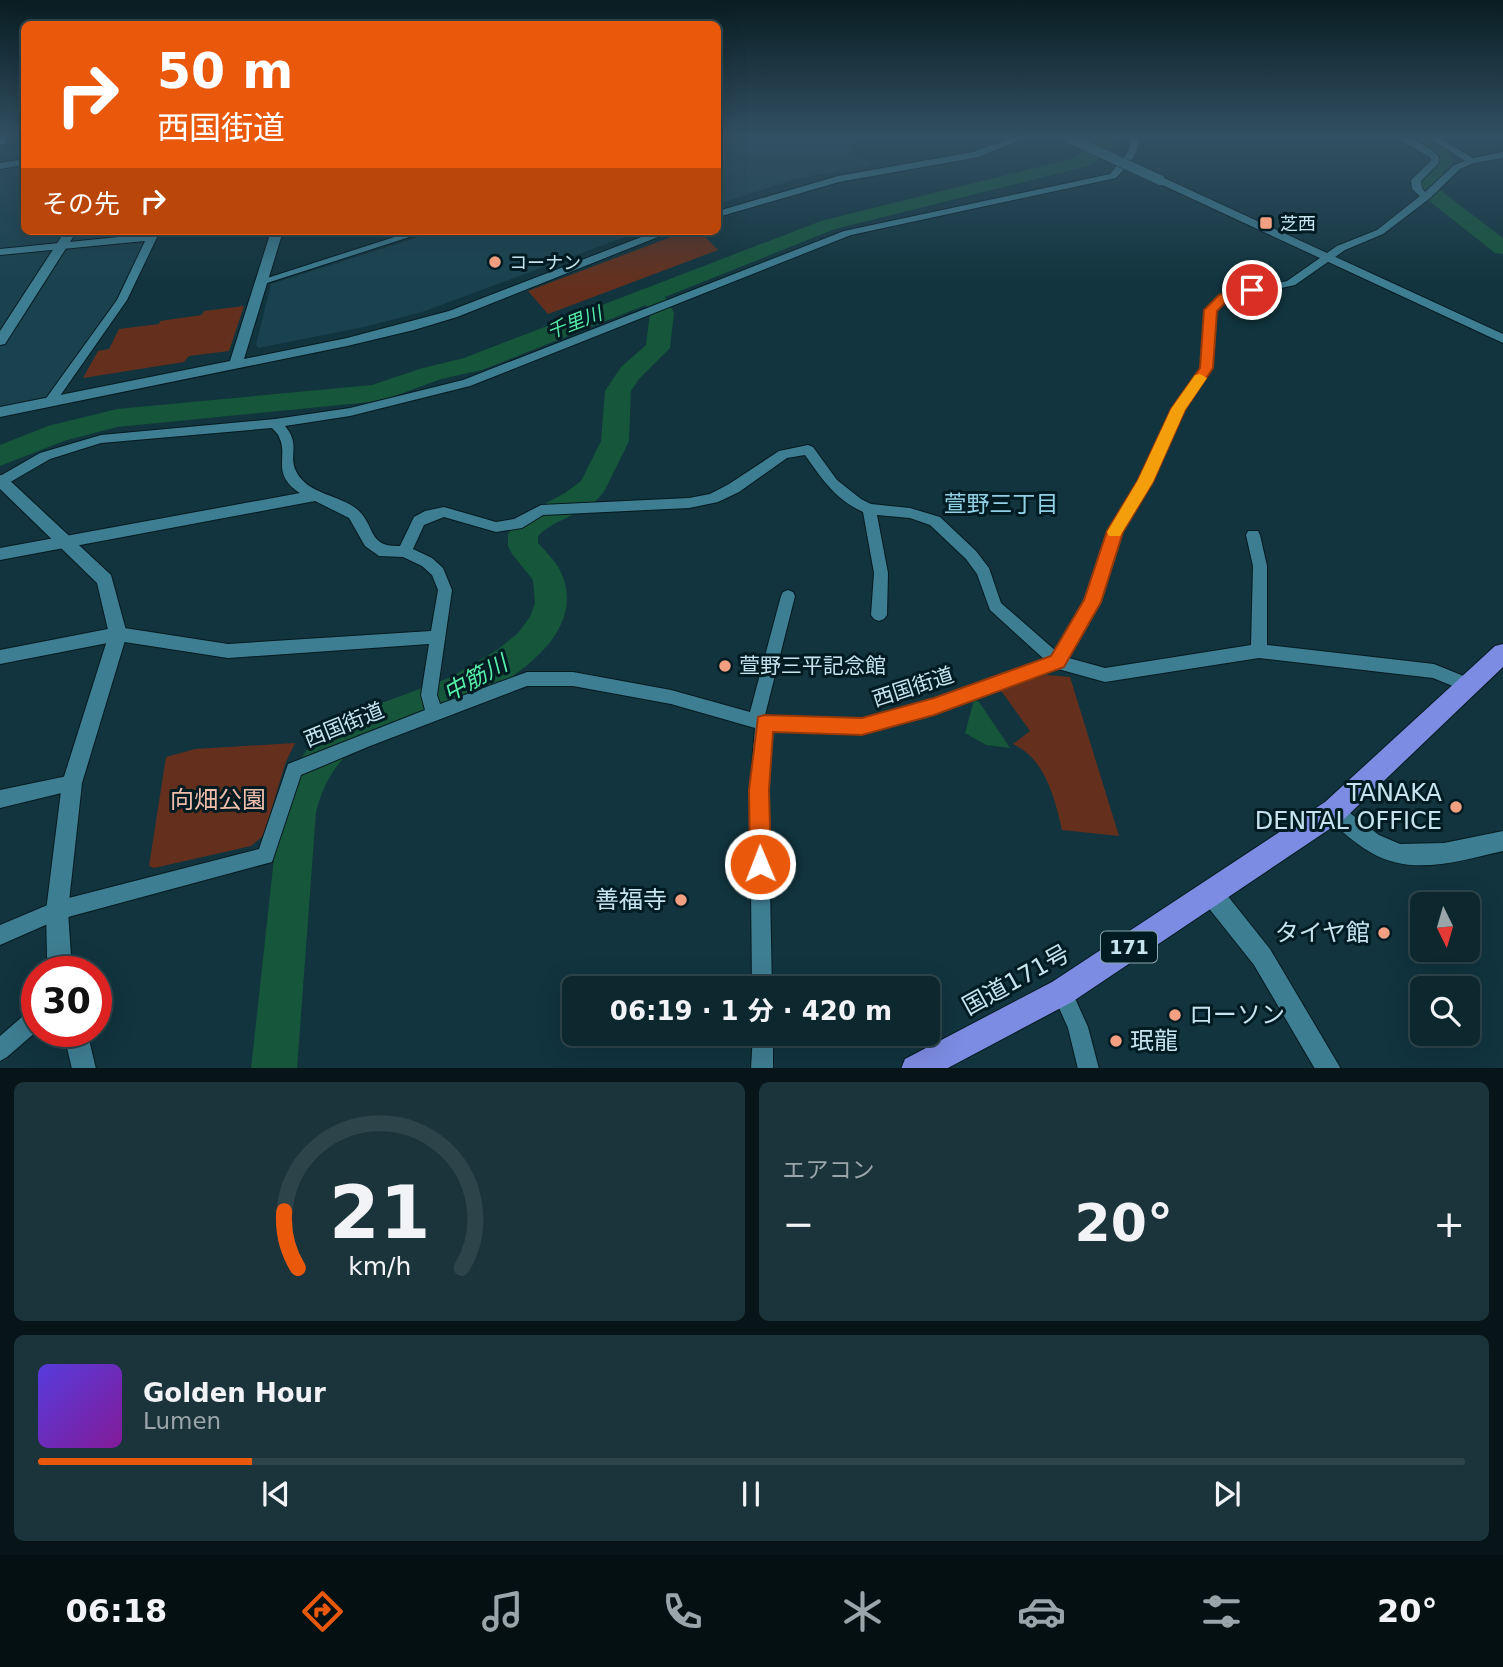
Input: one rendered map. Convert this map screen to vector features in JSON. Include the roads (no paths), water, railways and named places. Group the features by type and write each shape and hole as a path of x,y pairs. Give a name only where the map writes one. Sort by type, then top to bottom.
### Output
{"highway":[{"name":"国道171号","path":"917,1068 1062,992 1334,811 1471,686 1503,653"}],"street":[{"path":"721,213 818,185"},
{"path":"58,956 57,911 72,783 118,634 105,580 1,480 45,456 101,439 275,423 351,412 467,383 848,233 1072,185"},
{"path":"1170,185 1503,339"},
{"path":"1417,185 1417,189 1426,196"},
{"path":"1058,662 1092,602 1115,531 1145,482 1178,409 1207,368 1210,310 1223,298 1291,283 1341,248 1380,232 1438,185"},
{"path":"0,341 69,235"},
{"path":"0,252 62,247 146,235"},
{"path":"51,401 122,300 153,235"},
{"path":"236,363 276,235"},
{"path":"263,281 410,235"},
{"path":"0,412 410,327 657,235"},
{"path":"275,423 287,437 288,471 300,488 354,514 370,541 384,552 405,551 427,562 438,572 445,590 437,637 432,706"},
{"path":"405,551 419,521 430,515 444,512 496,527 517,524 541,510 689,503 713,498 734,488 784,454 808,450 832,483 856,503 869,509 910,513 935,521 971,555 984,572 995,606 1058,662 1105,675 1259,650 1434,671 1471,686"},
{"path":"0,554 314,496"},
{"path":"869,509 881,573 878,615"},
{"path":"1253,536 1260,566 1259,650"},
{"path":"762,976 760,722 788,596"},
{"path":"0,657 118,634 228,651 437,637"},
{"name":"西国街道","path":"57,911 266,856 294,770 343,751 432,706 527,679 572,679 671,697 760,722 862,727 934,706 1058,662"},
{"path":"0,799 72,783"},
{"path":"1334,811 1371,842 1387,850 1417,856 1503,841"},
{"path":"1211,893 1262,957 1328,1068"},
{"path":"0,935 57,911"},
{"path":"1062,992 1078,1027 1089,1068"},
{"path":"0,1049 21,1031"},
{"path":"762,1068 763,1046"},
{"path":"79,1047 84,1068"}],"waterway":[{"name":"千里川","path":"652,294 828,225 989,185"},
{"path":"1425,185 1426,189 1503,248"},
{"name":"千里川","path":"0,456 57,433 117,418 322,400 390,390 441,371 473,364 652,294"},
{"name":"中筋川","path":"274,1068 296,843 295,828 297,812 308,780 326,752 349,732 419,707 485,676 529,644 544,624 551,603 549,580 544,570 523,546 523,534 530,525 575,501 592,488 615,441 618,391 630,373 658,348 662,313 652,294"}],"place":[{"name":"芝西","path":"1266,223"},
{"name":"コーナン","path":"495,262"},
{"name":"萱野三平記念館","path":"725,666"},
{"name":"TANAKA DENTAL OFFICE","path":"1456,807"},
{"name":"善福寺","path":"681,900"},
{"name":"タイヤ館","path":"1384,933"},
{"name":"ローソン","path":"1175,1015"},
{"name":"珉龍","path":"1116,1041"}],"district":[{"name":"萱野三丁目","path":"1001,504"}],"park label":[{"name":"向畑公園","path":"218,800"}]}
